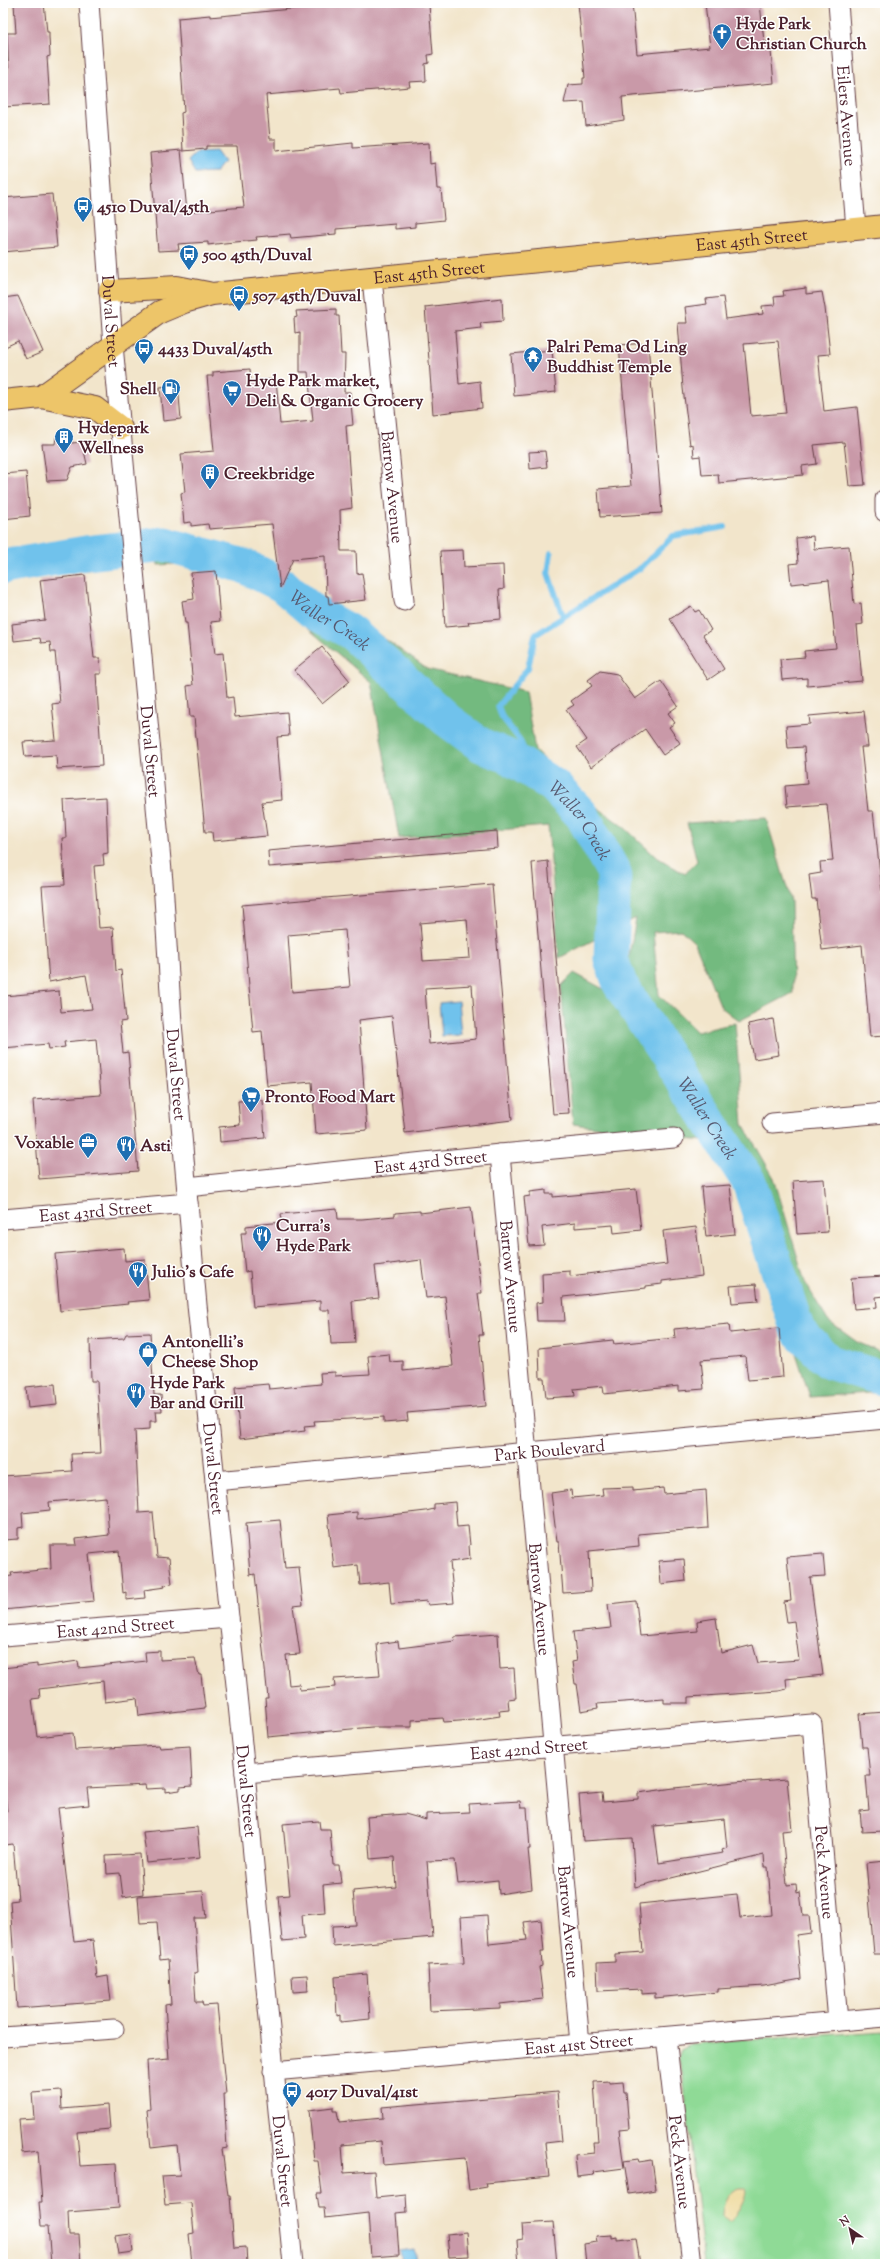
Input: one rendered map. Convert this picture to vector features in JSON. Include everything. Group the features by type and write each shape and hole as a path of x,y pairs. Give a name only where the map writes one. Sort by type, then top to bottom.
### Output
{"main road":[{"name":"East 45th Street","path":"3,401 41,397 160,312 184,302 212,294 885,226"},
{"path":"110,291 177,287 212,294"},
{"path":"41,397 95,408 121,428"}],"street":[{"name":"Duval Street","path":"89,3 113,345 163,882 172,1023 215,1481 293,2264"},
{"name":"Eilers Avenue","path":"838,3 856,229"},
{"name":"Barrow Avenue","path":"372,278 404,601"},
{"path":"772,1123 885,1113"},
{"name":"East 43rd Street","path":"3,1219 500,1154 674,1138"},
{"name":"Barrow Avenue","path":"500,1154 580,2044"},
{"name":"Park Boulevard","path":"215,1481 885,1419"},
{"name":"East 42nd Street","path":"3,1636 229,1618"},
{"name":"East 42nd Street","path":"245,1773 812,1724"},
{"name":"Peck Avenue","path":"812,1724 838,2021"},
{"name":"East 41st Street","path":"273,2071 885,2017"},
{"path":"3,2037 114,2029"},
{"name":"Peck Avenue","path":"666,2037 692,2264"}],"green space":[{"path":"155,530 269,567 321,601 364,624 427,669 525,692 535,750 582,796 624,827 655,856 685,874 697,861 687,823 766,818 791,901 793,993 739,1021 721,1007 695,943 681,930 653,932 659,995 697,1032 735,1023 743,1124 774,1178 805,1282 828,1321 857,1342 885,1354 885,1392 810,1397 747,1200 710,1142 573,1124 561,986 574,973 607,991 630,989 628,962 636,918 559,958 548,826 399,838 371,682 238,569 193,563 158,565"},
{"path":"107,535 107,567 3,582 3,552 52,546"},
{"path":"885,2031 885,2264 704,2264 683,2075 678,2057 681,2049 690,2044"}],"sand":[{"path":"740,2188 746,2188 746,2196 739,2211 729,2221 722,2216 723,2207 729,2195"}],"water":[{"path":"216,151 224,162 216,172 195,173 188,161 197,152"},
{"path":"458,1001 461,1035 442,1036 439,1003"},
{"path":"414,2249 416,2263 399,2264 402,2263 400,2251"}],"building":[{"path":"14,3 44,3 47,32 49,32 50,56 47,57 50,104 3,107 3,73 9,73 7,33 16,33"},
{"path":"300,3 424,3 424,5 429,5 433,54 428,55 429,63 425,64 426,81 409,82 410,87 341,93 340,88 266,95 270,139 276,139 276,151 353,143 353,148 429,143 430,164 435,163 437,189 441,189 444,220 415,223 415,227 395,229 395,224 336,229 336,234 291,238 290,234 256,237 257,240 208,245 208,242 178,244 179,250 158,251 150,153 181,150 187,212 244,207 237,146 206,146 206,149 183,151 181,113 184,112 178,18 210,15 210,17 301,8"},
{"name":"Hyde Park Christian Church","path":"578,3 632,3 637,54 710,47 705,3 760,3 764,42 770,41 774,83 622,97 624,120 586,126 584,102 564,103 568,85 583,84 583,78 585,78"},
{"path":"52,194 57,247 3,252 3,198"},
{"path":"806,288 806,294 822,292 830,354 818,355 824,411 857,407 865,485 849,486 844,442 814,445 817,464 802,466 803,475 719,483 718,474 702,475 700,456 694,457 693,444 690,445 683,388 678,323 687,323 685,307 707,304 706,299 723,297 726,319 763,314 762,306 775,305 774,297 784,296 783,291","holes":["778,341 786,413 751,416 744,344"]},
{"path":"18,296 43,352 26,359 18,341 3,348 3,298"},
{"path":"502,298 503,321 480,323 481,328 455,331 459,384 480,381 482,408 433,414 425,307"},
{"path":"336,309 336,316 339,316 341,354 345,354 344,392 350,392 353,425 346,426 352,508 340,510 341,551 356,551 357,574 362,573 366,600 329,604 328,596 326,596 325,556 293,559 280,588 272,524 209,529 208,524 191,526 191,522 184,523 181,493 185,492 181,454 214,451 207,376 213,376 213,372 250,369 251,381 276,379 280,424 313,421 308,372 300,372 300,332 295,333 294,318 297,317 296,311"},
{"path":"648,343 662,513 600,517 598,489 631,486 619,345"},
{"name":"Palri Pema Od Ling Buddhist Temple","path":"552,350 556,392 514,396 511,354"},
{"name":"Shell","path":"178,385 181,419 163,421 160,387"},
{"name":"Hydepark Wellness","path":"69,435 72,443 82,442 87,464 72,467 67,480 47,481 42,444 55,444 56,437"},
{"path":"545,451 547,467 530,469 529,452"},
{"path":"26,472 30,516 3,519 3,474"},
{"path":"813,536 814,549 849,546 854,604 861,603 863,624 857,625 862,681 807,686 807,678 782,680 780,659 805,657 804,651 836,648 829,580 791,584 789,564 798,563 796,538"},
{"path":"463,550 464,567 503,565 504,589 499,590 501,619 468,622 469,625 445,627 440,551"},
{"path":"216,571 220,621 211,622 215,654 223,653 227,698 233,697 235,717 287,712 289,736 277,737 282,800 262,802 267,836 213,841 212,832 205,832 194,717 190,717 187,686 193,685 187,623 185,623 182,601 194,599 191,573"},
{"path":"85,575 94,658 100,658 101,674 96,674 102,766 57,769 56,755 25,757 23,742 56,740 52,704 60,703 55,652 51,652 50,642 41,643 40,638 14,641 12,624 45,620 40,580"},
{"path":"691,606 695,612 699,610 711,630 703,635 724,669 708,680 670,619"},
{"path":"322,647 350,681 322,704 294,670"},
{"path":"600,671 617,674 635,699 661,681 678,706 668,713 675,723 669,727 680,743 663,755 645,729 591,767 577,747 587,740 566,710 574,705 571,701 592,686 588,680"},
{"path":"864,711 868,747 861,747 868,811 873,811 882,891 885,890 885,1036 870,1037 862,945 822,950 816,899 812,899 809,875 821,873 820,862 833,861 827,804 787,807 785,786 807,784 804,747 788,748 786,726 810,724 809,716"},
{"path":"106,797 108,853 103,854 104,865 94,866 99,928 113,927 116,971 121,970 126,1021 120,1022 123,1053 128,1052 138,1171 39,1179 33,1100 101,1095 96,1039 64,1042 65,1047 49,1049 48,1044 3,1048 4,996 59,991 61,1012 92,1009 86,975 49,982 42,886 65,885 62,838 66,838 64,800"},
{"path":"497,831 498,848 269,867 268,851"},
{"path":"548,861 569,1113 553,1114 532,863"},
{"path":"492,884 512,1120 405,1133 392,1016 359,1020 367,1130 316,1134 312,1082 267,1086 262,1031 253,1032 242,905","holes":["467,919 470,958 423,961 420,923","345,930 350,987 292,992 288,935","472,985 476,1039 429,1044 425,988"]},
{"path":"773,1019 779,1055 754,1059 748,1024"},
{"name":"Pronto Food Mart","path":"262,1100 265,1138 220,1142 219,1127 240,1125 238,1101"},
{"path":"824,1179 828,1232 797,1234 793,1181"},
{"path":"730,1185 735,1234 706,1237 701,1187"},
{"path":"636,1189 641,1230 614,1233 613,1225 575,1228 575,1223 542,1227 544,1245 529,1246 524,1197 530,1196 530,1192 546,1190 546,1194 553,1194 553,1197"},
{"path":"471,1207 482,1293 478,1293 483,1335 479,1335 486,1406 407,1413 408,1421 384,1423 384,1417 314,1421 315,1425 304,1426 305,1431 240,1439 235,1387 268,1384 269,1389 321,1384 320,1373 335,1372 335,1376 370,1374 368,1356 389,1354 390,1362 403,1361 403,1371 453,1366 445,1296 426,1298 421,1260 375,1266 379,1298 352,1301 355,1343 331,1344 329,1310 320,1310 320,1301 253,1307 250,1271 245,1272 241,1233 246,1233 246,1226 282,1222 281,1214 337,1209 338,1219 362,1219 395,1216 395,1213 420,1211 420,1213"},
{"path":"696,1227 702,1276 662,1281 662,1284 646,1286 646,1288 563,1297 565,1321 537,1321 536,1303 543,1302 542,1273 570,1271 570,1276 667,1264 663,1231"},
{"path":"124,1248 125,1261 145,1259 149,1300 127,1302 128,1304 60,1311 55,1254"},
{"path":"885,1276 885,1296 876,1297 877,1307 854,1309 851,1278"},
{"path":"756,1284 758,1301 732,1303 730,1286"},
{"path":"729,1324 730,1333 779,1328 783,1377 748,1380 745,1356 701,1360 704,1389 679,1391 679,1386 604,1394 603,1386 574,1389 575,1396 546,1398 544,1378 540,1378 539,1348 613,1340 614,1344 675,1338 674,1329"},
{"path":"150,1333 154,1395 161,1395 162,1411 156,1411 157,1421 150,1421 150,1429 135,1430 139,1513 153,1512 157,1557 169,1558 172,1584 164,1585 165,1587 144,1590 145,1598 126,1600 126,1592 123,1593 119,1551 89,1554 94,1601 3,1610 3,1577 12,1576 11,1573 51,1569 50,1545 77,1545 76,1539 109,1535 106,1497 49,1502 50,1510 22,1513 23,1527 18,1528 18,1539 3,1540 3,1476 72,1471 71,1454 101,1453 97,1381 91,1381 90,1340 124,1338 126,1334"},
{"path":"55,1384 57,1405 28,1408 26,1387"},
{"path":"633,1487 633,1491 663,1488 664,1494 706,1490 708,1528 638,1534 639,1546 589,1551 591,1591 563,1593 559,1542 557,1542 551,1493 571,1490 572,1498 603,1495 602,1488"},
{"path":"455,1502 457,1527 468,1526 470,1559 450,1562 454,1603 428,1605 427,1601 391,1604 389,1582 360,1585 358,1565 334,1568 328,1515 357,1512 357,1519 426,1511 434,1509 434,1504"},
{"path":"280,1520 285,1568 299,1567 303,1605 293,1606 300,1654 286,1655 289,1685 299,1684 300,1690 335,1687 334,1679 380,1676 377,1644 398,1641 399,1648 455,1641 454,1637 498,1634 500,1669 514,1668 516,1698 508,1699 509,1710 499,1711 500,1716 474,1720 444,1722 443,1718 412,1720 412,1727 372,1727 268,1737 265,1698 268,1698 255,1574 250,1575 246,1523"},
{"path":"823,1554 825,1576 810,1577 823,1675 786,1679 787,1689 779,1691 689,1697 689,1703 664,1703 664,1699 597,1704 598,1708 581,1711 572,1662 577,1661 573,1632 611,1628 608,1604 636,1601 640,1636 698,1631 697,1621 716,1618 721,1653 753,1645 758,1663 799,1660 794,1621 787,1622 784,1602 791,1601 787,1557"},
{"path":"684,1559 686,1581 661,1584 659,1561"},
{"path":"160,1651 160,1660 195,1658 199,1675 201,1675 205,1708 139,1716 137,1698 105,1702 103,1681 39,1689 40,1698 32,1699 37,1737 73,1733 75,1750 159,1745 160,1748 190,1746 192,1786 180,1787 180,1790 165,1792 165,1788 146,1789 145,1785 87,1788 89,1805 58,1808 74,1942 93,1940 97,1978 108,1976 111,2001 17,2008 10,1901 18,1900 13,1844 4,1845 3,1830 3,1811 7,1811 3,1777 3,1668 37,1664 37,1667 78,1661 79,1668 146,1661 145,1652"},
{"path":"885,1712 885,1831 862,1832 860,1811 869,1810 866,1776 870,1776 867,1747 862,1747 859,1714"},
{"path":"787,1779 792,1830 782,1831 787,1885 796,1884 797,1893 800,1892 803,1916 809,1916 811,1933 797,1935 801,1979 764,1986 718,1989 718,1992 655,1998 655,1993 642,1994 642,1989 598,1991 597,1963 615,1962 615,1954 643,1952 639,1904 737,1894 740,1918 772,1915 768,1867 765,1867 764,1855 635,1887 632,1838 583,1841 579,1795 602,1793 603,1802 638,1799 638,1793 674,1788","holes":["724,1819 727,1848 722,1850 723,1853 659,1863 654,1826"]},
{"path":"520,1801 521,1808 527,1808 530,1849 528,1849 532,1889 499,1894 498,1880 458,1884 455,1860 427,1861 433,1937 333,1946 332,1926 356,1925 353,1891 396,1887 394,1857 370,1859 367,1817 405,1814 426,1820 426,1814 470,1812 469,1804"},
{"path":"319,1821 320,1829 330,1829 333,1865 339,1865 341,1883 323,1885 325,1913 302,1915 304,1939 282,1941 278,1896 290,1895 283,1824"},
{"path":"197,1827 200,1858 147,1863 143,1832"},
{"path":"140,1854 143,1894 123,1897 120,1873 107,1874 106,1856"},
{"path":"885,1861 885,1954 874,1954 866,1863"},
{"path":"203,1891 206,1918 194,1918 198,1972 194,1973 196,2002 202,2002 203,2006 217,2005 226,2094 224,2094 227,2148 222,2149 228,2196 230,2196 234,2248 246,2247 247,2264 192,2264 189,2234 194,2233 191,2203 165,2205 162,2176 180,2175 177,2145 151,2148 147,2110 150,2109 147,2061 169,2059 165,2005 171,2004 168,1959 160,1960 157,1922 140,1923 138,1896"},
{"path":"487,1915 489,1944 527,1940 524,1922 541,1920 544,1952 541,1952 542,1966 539,1967 543,1999 500,2004 500,2008 430,2011 428,1965 464,1963 461,1917"},
{"path":"367,1974 370,2019 340,2022 340,2015 337,2016 335,1977"},
{"path":"307,1975 308,1991 293,1992 292,1976"},
{"path":"610,2081 610,2083 623,2082 624,2092 626,2092 629,2129 619,2130 624,2168 593,2172 594,2175 577,2177 575,2155 594,2153 593,2142 598,2142 594,2082"},
{"path":"61,2091 62,2109 108,2105 110,2129 77,2132 80,2166 116,2164 119,2208 68,2212 69,2235 79,2235 81,2264 51,2264 48,2226 41,2226 39,2202 42,2202 38,2151 22,2153 19,2119 34,2118 32,2093"},
{"path":"557,2092 562,2141 545,2143 549,2177 486,2183 487,2187 469,2190 465,2158 383,2165 381,2141 342,2145 344,2173 374,2171 376,2198 406,2195 407,2212 396,2213 399,2255 371,2257 368,2213 325,2218 324,2208 319,2208 317,2193 322,2193 318,2161 314,2161 309,2110 333,2107 333,2111 337,2111 339,2122 383,2118 382,2107"},
{"path":"638,2159 639,2162 652,2160 656,2190 629,2194 624,2161"},
{"path":"553,2222 557,2264 519,2264 517,2240 523,2239 522,2224"},
{"path":"467,2232 469,2256 449,2257 447,2234"},
{"path":"131,2234 133,2252 118,2254 115,2236"},
{"path":"612,2235 612,2238 617,2237 617,2240 636,2238 640,2264 586,2264 584,2244 597,2242 596,2236"}],"waterway":[{"path":"534,772 519,739 502,717 498,706 528,668 535,635 642,567 673,536 725,527"},
{"name":"Waller Creek","path":"3,567 86,553 165,544 244,566 282,585 312,611 352,633 447,720 481,745 509,757 553,785 582,815 614,873 611,959 620,984 749,1182 798,1331 829,1362 885,1379"},
{"path":"551,553 548,573 563,616"}],"place":[{"name":"Hyde Park Christian Church","path":"722,50"},
{"name":"4510 Duval/45th","path":"83,223"},
{"name":"500 45th/Duval","path":"189,271"},
{"name":"507 45th/Duval","path":"239,312"},
{"name":"4433 Duval/45th","path":"144,365"},
{"name":"Palri Pema Od Ling Buddhist Temple","path":"533,373"},
{"name":"Shell","path":"171,405"},
{"name":"Hyde Park market, Deli & Organic Grocery","path":"232,407"},
{"name":"Hydepark Wellness","path":"64,454"},
{"name":"Creekbridge","path":"210,490"},
{"name":"Pronto Food Mart","path":"251,1113"},
{"name":"Voxable","path":"88,1159"},
{"name":"Asti","path":"126,1162"},
{"name":"Curra's Hyde Park","path":"262,1252"},
{"name":"Julio's Cafe","path":"138,1288"},
{"name":"Antonelli's Cheese Shop","path":"148,1368"},
{"name":"Hyde Park Bar and Grill","path":"136,1409"},
{"name":"4017 Duval/41st","path":"292,2108"}]}
